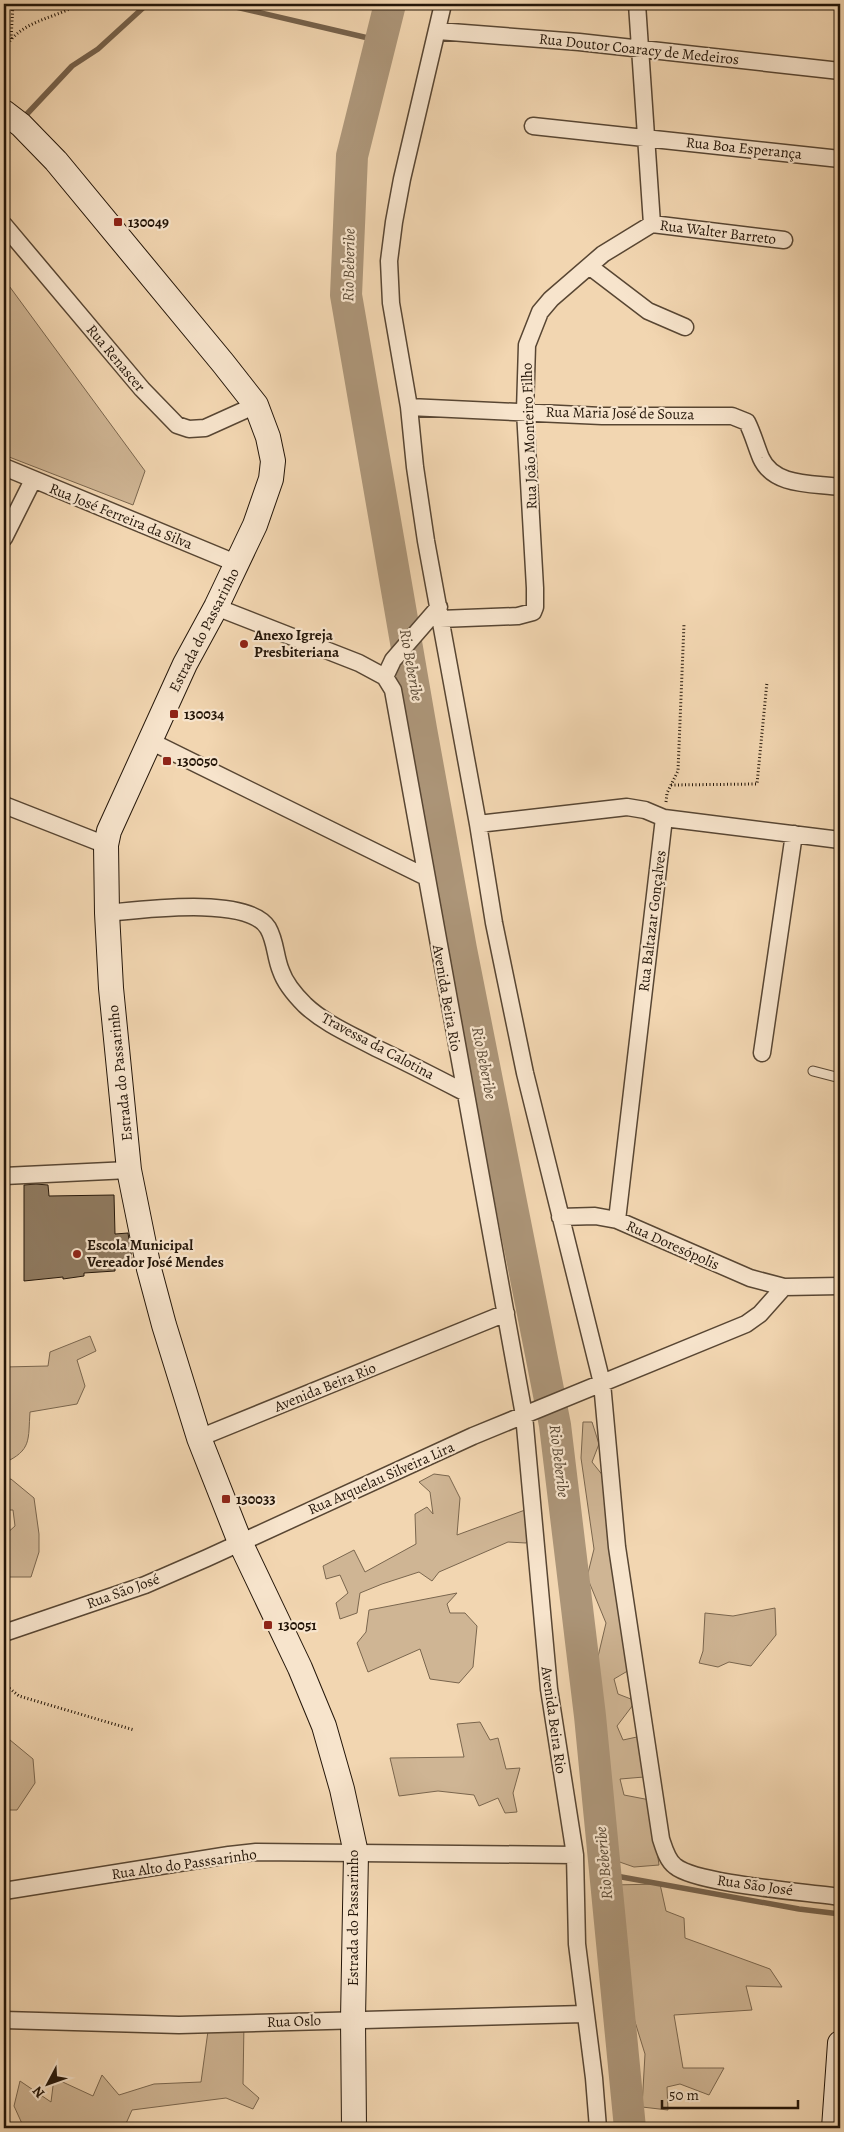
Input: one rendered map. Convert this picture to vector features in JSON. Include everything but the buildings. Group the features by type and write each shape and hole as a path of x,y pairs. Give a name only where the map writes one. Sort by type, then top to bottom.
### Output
{"street":[{"path":"443,4 402,179 389,261 391,303 409,407 418,496 435,615 478,824 494,923 523,1064 602,1383 746,1324 760,1314 784,1287 840,1286"},
{"path":"637,4 652,224"},
{"name":"Rua Doutor Coaracy de Medeiros","path":"438,31 529,37 641,48 840,71"},
{"name":"Estrada do Passarinho","path":"4,112 22,125 56,161 256,405 268,437 273,461 271,479 255,525 238,564 185,664 109,831 106,844 107,913 129,1170 149,1268 164,1325 199,1438 240,1542 300,1668 324,1726 342,1789 356,1853 353,2019 354,2128"},
{"name":"Rua Boa Esperança","path":"533,126 840,158"},
{"name":"Rua Walter Barreto","path":"652,224 784,240"},
{"name":"Rua João Monteiro Filho","path":"435,615 518,616 528,614 535,607 525,411 527,345 540,312 551,299 589,266 622,241 652,224"},
{"name":"Rua Renascer","path":"4,225 142,389 177,425 189,429 205,428 256,405"},
{"path":"589,266 648,311 685,327"},
{"name":"Rua Maria José de Souza","path":"409,407 602,416 732,416 747,422 761,459 769,470 788,480 840,487"},
{"name":"Rua José Ferreira da Silva","path":"4,467 238,564"},
{"path":"4,538 34,480"},
{"path":"216,607 359,663 387,680 393,660 435,615"},
{"name":"Avenida Beira Rio","path":"387,680 393,690 399,718 464,1092 506,1313 531,1413 549,1689 575,1855 577,1944 584,2014 594,2078 598,2128"},
{"path":"150,741 426,877"},
{"path":"4,804 106,844"},
{"path":"478,824 627,808 645,810 664,818 840,840"},
{"name":"Rua Baltazar Gonçalves","path":"617,1220 664,818"},
{"path":"762,1053 794,834"},
{"name":"Travessa da Calotina","path":"107,913 195,906 235,911 259,919 266,925 273,938 280,971 290,988 304,1004 320,1017 350,1034 464,1092"},
{"path":"4,1176 129,1170"},
{"name":"Rua Doresópolis","path":"560,1217 595,1216 617,1220 750,1278 784,1287"},
{"name":"Avenida Beira Rio","path":"199,1438 506,1313"},
{"name":"Rua Arquelau Silveira Lira","path":"240,1542 602,1383"},
{"name":"Rua São José","path":"602,1383 617,1547 661,1839 666,1854 673,1865 684,1872 707,1879 840,1897"},
{"name":"Rua São José","path":"4,1633 146,1585 240,1542"},
{"name":"Rua Alto do Passsarinho","path":"4,1891 256,1852 575,1855"},
{"name":"Rua Oslo","path":"4,2020 179,2025 584,2014"},
{"path":"834,2128 840,2043"}],"lane":[{"path":"813,1071 840,1078"}],"path":[{"path":"10,40 13,4"},
{"path":"4,50 16,32 25,26 65,12 78,4"},
{"path":"664,818 667,793 678,771 684,624"},
{"path":"671,785 757,784 767,682"},
{"path":"4,1684 19,1696 134,1730"}],"shaded area":[{"path":"4,279 145,471 133,505 4,455"},
{"path":"90,1336 96,1351 77,1360 85,1386 77,1404 30,1412 28,1437 24,1449 4,1463 4,1367 48,1366 50,1352"},
{"path":"583,1422 592,1422 599,1444 592,1462 604,1477 631,1669 614,1679 618,1694 636,1701 617,1726 623,1740 646,1735 644,1777 620,1779 624,1795 650,1800 659,1865 634,1867 611,1859 606,1769 596,1665 606,1623 587,1577 594,1549 581,1458"},
{"path":"434,1474 449,1476 460,1498 457,1535 525,1510 529,1536 526,1543 508,1542 439,1572 432,1581 419,1572 382,1584 360,1593 357,1613 340,1619 336,1603 348,1593 340,1575 326,1579 323,1566 354,1550 365,1572 416,1544 415,1514 427,1507 433,1514 430,1492 419,1482"},
{"path":"11,1479 34,1498 39,1534 39,1552 31,1577 4,1577 5,1535 15,1526 13,1510 4,1510 4,1480"},
{"path":"457,1593 447,1604 450,1613 465,1613 477,1626 473,1667 459,1683 430,1679 420,1649 368,1672 357,1643 366,1632 369,1610"},
{"path":"775,1608 776,1635 751,1666 729,1662 718,1667 699,1663 703,1651 705,1613 733,1616"},
{"path":"480,1722 490,1740 498,1738 506,1769 520,1768 513,1793 517,1812 505,1813 498,1798 479,1806 474,1795 438,1791 399,1796 390,1758 464,1757 457,1724"},
{"path":"4,1735 33,1759 35,1783 17,1810 4,1810"},
{"path":"660,1884 666,1911 684,1918 685,1938 770,1969 782,1987 746,1986 752,2010 674,2015 683,2068 724,2068 709,2095 680,2084 667,2087 668,2110 642,2107 645,2054 626,1993 612,1885"},
{"path":"244,2023 243,2084 259,2098 253,2109 226,2098 132,2110 124,2128 24,2128 14,2106 20,2081 51,2102 54,2078 93,2096 102,2075 119,2095 154,2084 201,2082 208,2031"}],"waterway":[{"path":"26,115 72,66 98,49 144,7 153,4"},
{"path":"223,4 381,41"},
{"name":"Rio Beberibe","path":"390,4 352,156 346,295 461,949 555,1425 590,1716 630,2128"},
{"path":"605,1874 799,1909 840,1914"}],"place":[{"name":"130049","path":"118,222"},
{"name":"Anexo Igreja Presbiteriana","path":"244,644"},
{"name":"130034","path":"174,714"},
{"name":"130050","path":"167,761"},
{"name":"Escola Municipal Vereador José Mendes","path":"77,1254"},
{"name":"130033","path":"226,1499"},
{"name":"130051","path":"268,1625"}]}
